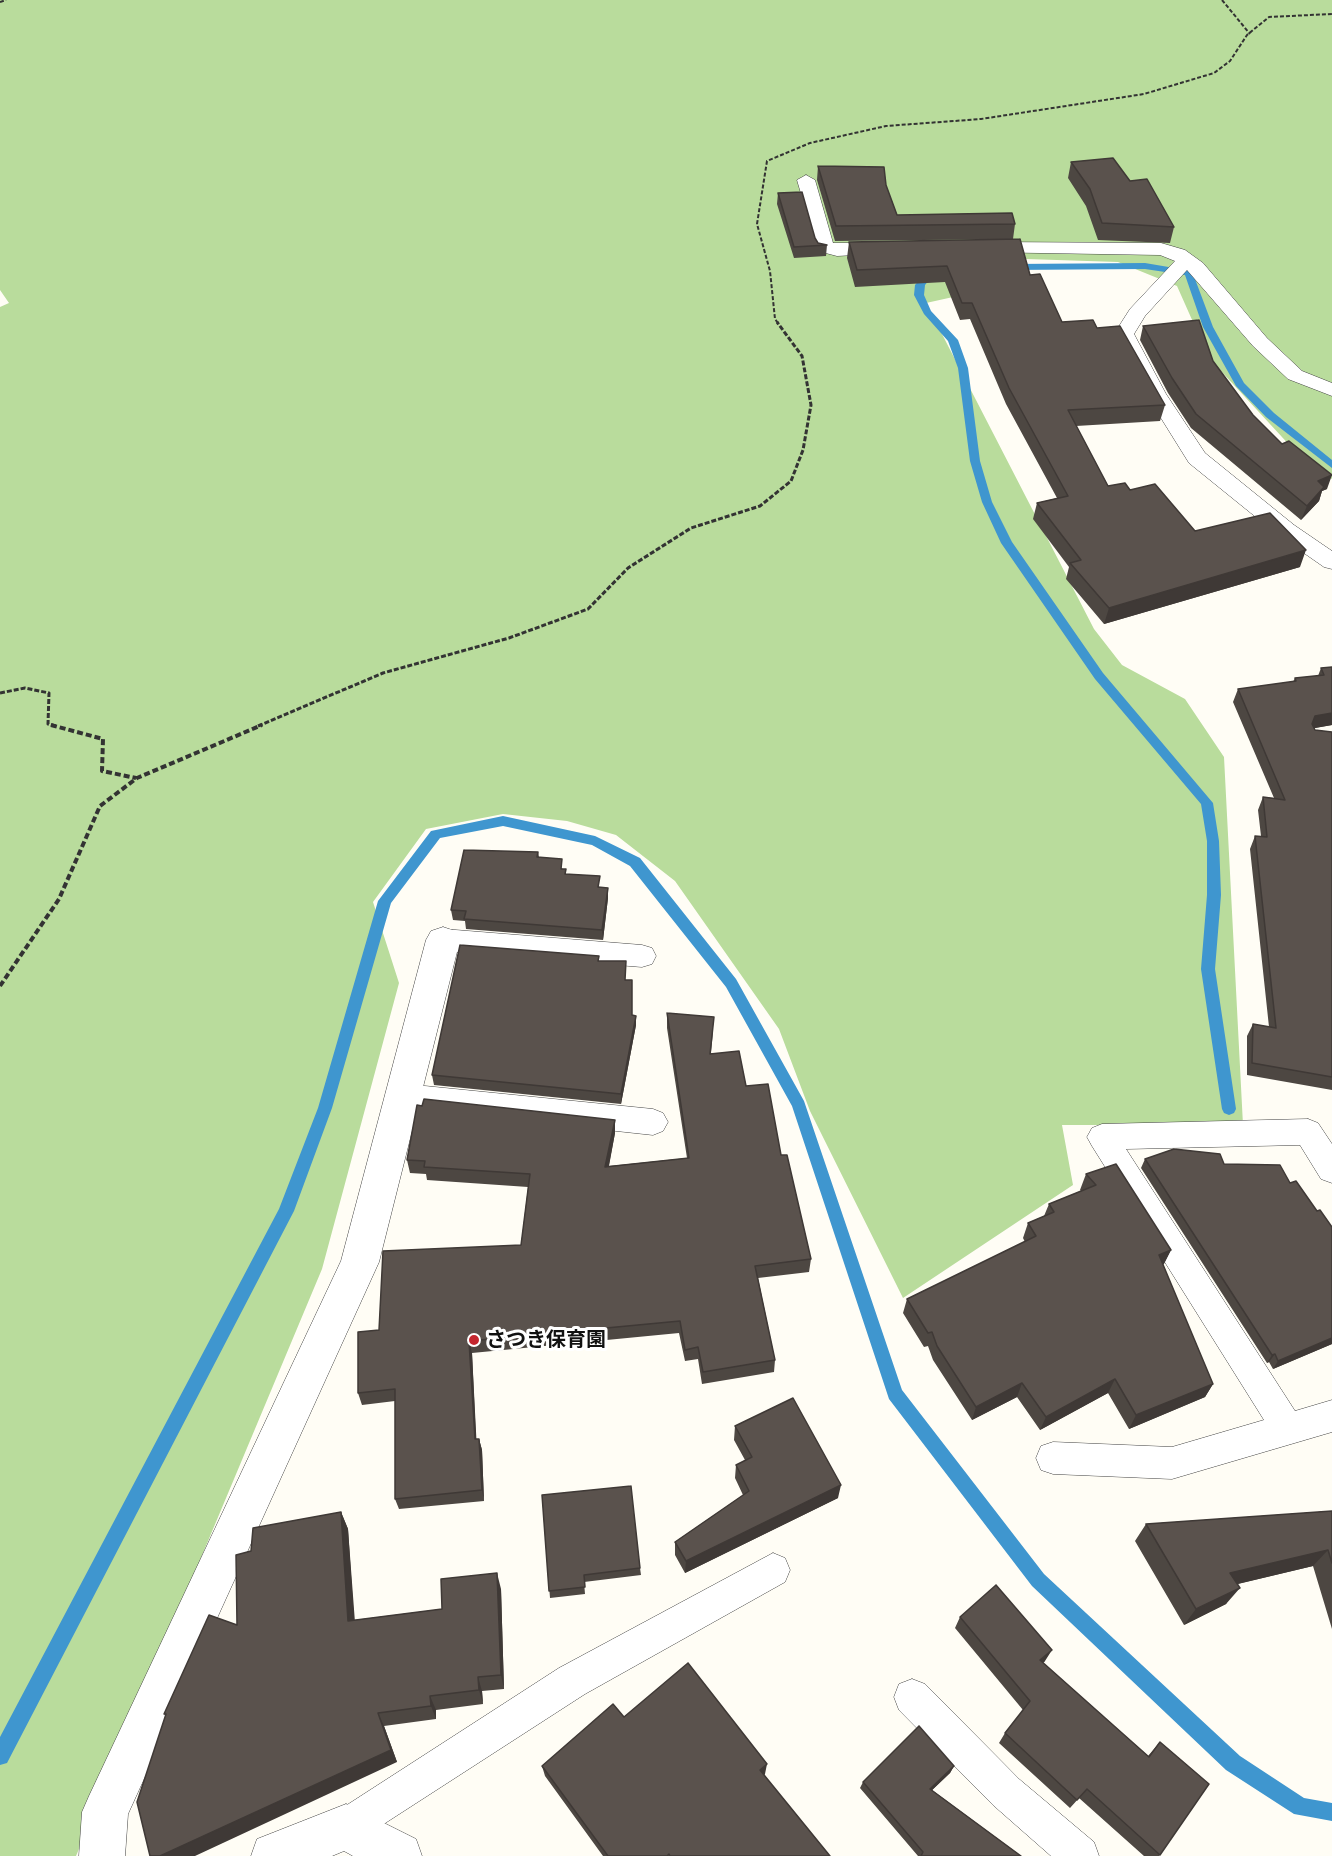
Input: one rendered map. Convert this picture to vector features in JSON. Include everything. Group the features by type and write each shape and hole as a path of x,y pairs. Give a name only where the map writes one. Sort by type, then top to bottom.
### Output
{"street":[{"path":"102,1856 105,1812 360,1262 405,1096 443,940"},
{"path":"274,1856 346,1827 399,1856"}],"lane":[{"path":"806,180 825,247 837,250 906,249"},
{"path":"964,248 1161,249 1178,254 1196,267 1260,342 1295,375 1332,390"},
{"path":"1186,260 1137,314 1124,334 1156,394 1197,458 1286,530 1332,562"},
{"path":"443,940 642,956"},
{"path":"405,1096 653,1122"},
{"path":"1288,1429 1102,1137 1308,1132 1332,1170"},
{"path":"1053,1458 1172,1463 1332,1416"},
{"path":"346,1827 572,1681 773,1570"},
{"path":"912,1697 1006,1792 1080,1856"}],"path":[{"path":"0,2 6,0"},
{"path":"1222,0 1250,34"},
{"path":"0,986 59,899 100,806 137,778 383,673 509,638 588,609 628,568 691,528 760,506 791,481 803,450 811,405 802,356 775,319 770,271 757,224 767,161 810,143 886,126 981,119 1144,94 1214,73 1230,61 1250,34 1269,17 1332,14"},
{"path":"0,693 25,688 49,693 48,724 103,739 102,771 137,778"}],"green space":[{"path":"0,0 1332,0 1332,479 1306,463 1209,358 1177,286 1118,262 1026,259 1003,286 926,303 1094,629 1122,665 1185,699 1224,757 1243,1125 1062,1125 1073,1185 903,1298 810,1111 779,1029 675,881 616,835 567,821 503,814 426,829 373,902 399,983 322,1269 76,1856 0,1856 0,307 9,303 0,290"}],"building":[{"path":"1113,158 1130,181 1147,179 1174,227 1102,223 1090,189 1071,162"},
{"path":"818,166 884,167 886,185 897,215 1012,213 1015,224 836,226"},
{"path":"802,192 815,238 818,243 827,245 794,247 778,193"},
{"path":"1020,239 1030,275 1040,274 1062,322 1093,320 1097,328 1120,326 1165,405 1068,410 1108,486 1125,483 1130,490 1155,484 1195,531 1270,513 1306,550 1109,608 1070,563 1081,560 1037,503 1068,496 1009,388 972,303 962,303 947,266 857,270 849,242"},
{"path":"1199,320 1213,361 1253,415 1282,444 1289,441 1332,475 1318,481 1324,487 1307,506 1196,414 1172,378 1143,326"},
{"path":"1332,667 1332,713 1315,716 1312,724 1315,730 1332,732 1332,1077 1252,1063 1253,1024 1276,1028 1255,836 1267,837 1263,797 1285,800 1238,689 1324,675 1321,668"},
{"path":"464,850 538,852 537,857 562,859 561,869 566,869 565,874 600,876 598,887 608,888 602,930 464,919 466,911 451,910"},
{"path":"460,945 599,956 598,961 626,961 625,980 632,980 632,1015 636,1016 621,1094 432,1075"},
{"path":"667,1013 714,1017 710,1054 739,1051 746,1086 768,1084 781,1155 787,1155 811,1259 755,1266 775,1360 703,1372 698,1347 685,1350 680,1321 469,1341 475,1439 479,1439 482,1490 395,1499 395,1389 358,1393 358,1332 379,1330 383,1251 521,1245 530,1174 424,1167 425,1161 407,1160 417,1105 422,1106 424,1099 615,1120 605,1167 689,1158"},
{"path":"1174,1149 1220,1154 1224,1164 1280,1165 1290,1183 1296,1181 1317,1211 1320,1210 1332,1227 1332,1338 1278,1361 1275,1354 1272,1355 1145,1159"},
{"path":"1116,1164 1171,1250 1159,1255 1213,1384 1136,1415 1115,1379 1046,1417 1022,1383 976,1407 937,1346 932,1332 928,1333 907,1299 1036,1236 1028,1223 1054,1212 1049,1204 1096,1185 1086,1174"},
{"path":"793,1398 841,1485 686,1561 675,1542 749,1491 736,1465 752,1457 735,1426"},
{"path":"631,1486 640,1568 584,1575 585,1587 549,1591 542,1495"},
{"path":"1332,1511 1332,1563 1328,1550 1230,1573 1240,1588 1196,1609 1146,1524"},
{"path":"341,1512 348,1621 442,1609 441,1579 497,1573 501,1675 478,1677 479,1690 430,1696 431,1706 378,1713 391,1750 160,1856 150,1856 137,1802 166,1714 164,1714 209,1615 237,1625 236,1555 251,1551 253,1528"},
{"path":"996,1585 1052,1650 1040,1660 1149,1757 1160,1742 1209,1784 1160,1855 1087,1789 1077,1800 1005,1733 1030,1701 960,1617"},
{"path":"688,1663 767,1764 760,1770 830,1856 670,1856 669,1854 667,1856 608,1856 542,1766 613,1704 624,1717"},
{"path":"919,1726 954,1766 930,1789 1021,1856 921,1856 923,1852 863,1782"}],"waterway":[{"path":"1011,267 1145,266 1189,273 1208,327 1240,384 1270,415 1332,465"},
{"path":"932,271 920,285 919,295 927,312 953,340 963,368 975,461 987,502 1007,543 1099,676 1207,803 1213,841 1214,895 1208,969 1229,1109"},
{"path":"0,1756 286,1211 325,1108 385,901 436,834 503,821 595,841 635,862 731,983 799,1105 895,1394 1038,1580 1233,1763 1301,1807 1332,1812"}],"place":[{"name":"さつき保育園","path":"474,1340"}]}
